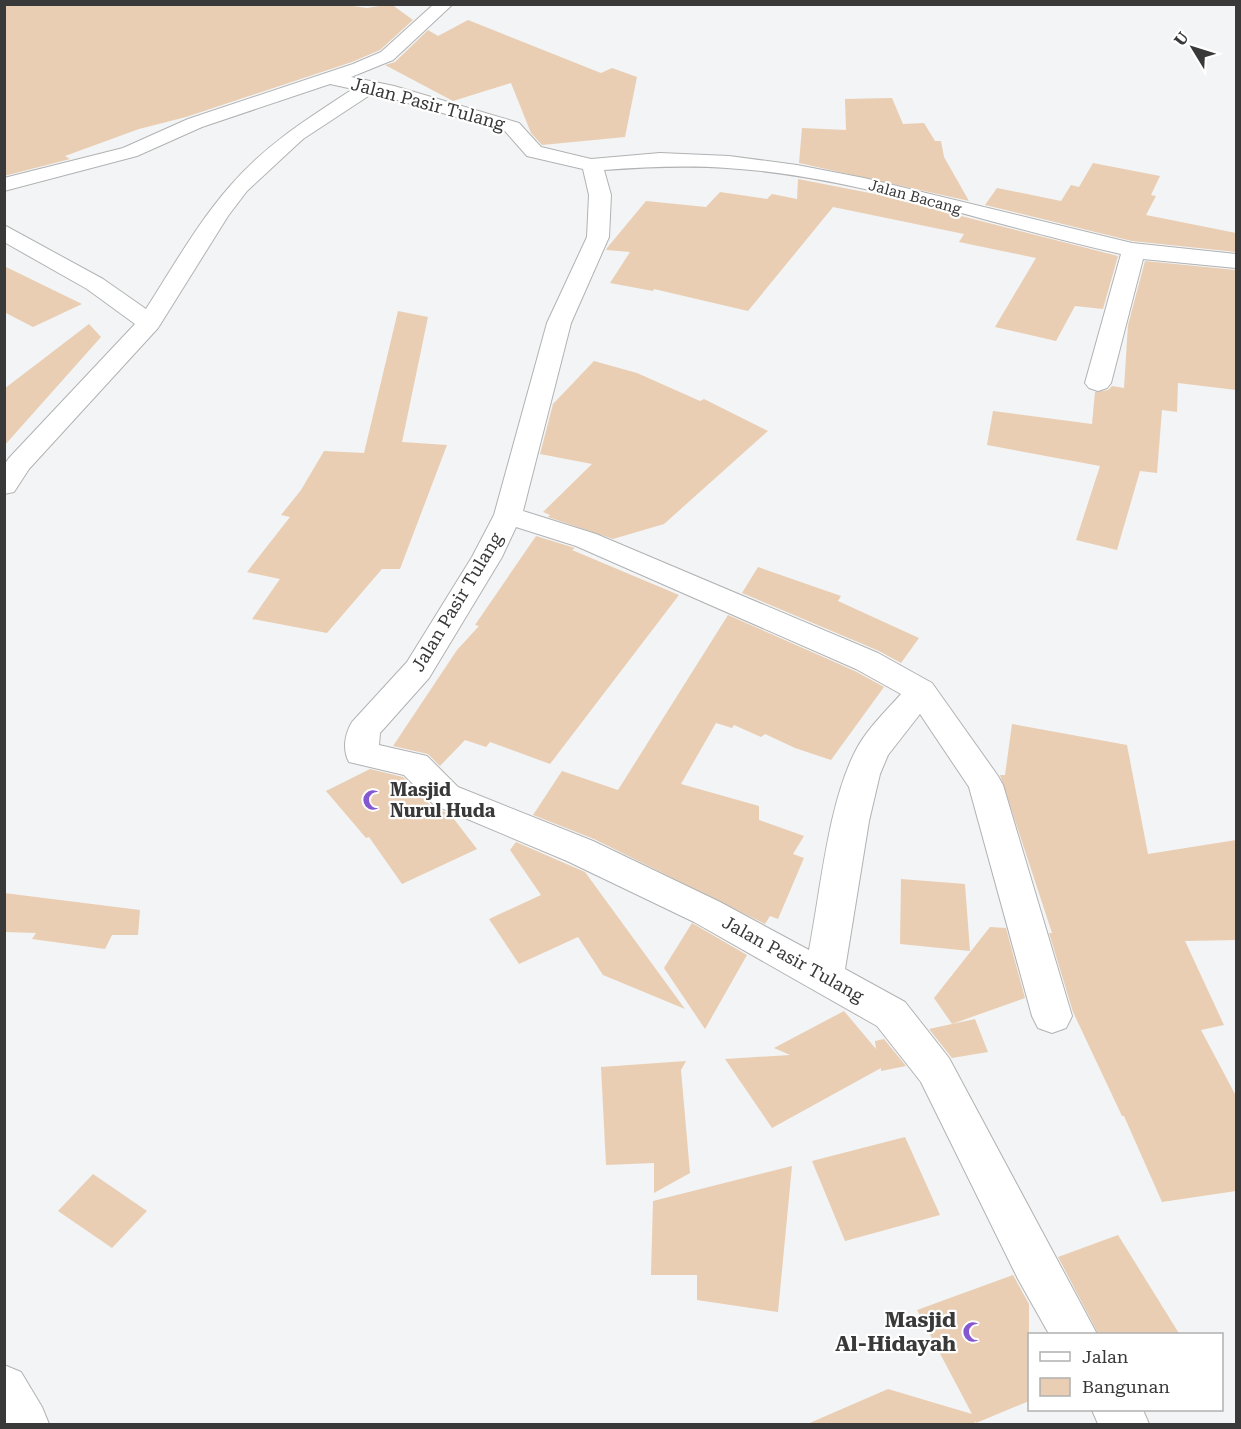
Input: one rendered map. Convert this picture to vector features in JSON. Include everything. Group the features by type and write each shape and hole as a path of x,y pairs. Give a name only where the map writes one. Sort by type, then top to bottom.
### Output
{"street":[{"path":"4,185 130,152 195,123 360,68 387,56 446,4"},
{"name":"Jalan Pasir Tulang","path":"327,78 370,86 506,124 517,129 534,152 591,165 595,172 600,195 598,237 559,323 508,515 486,557 418,670 364,730 361,753 415,765 446,796 580,851 707,912 891,1014 935,1070 1034,1264 1073,1333"},
{"path":"4,486 19,464 149,323 219,213 240,187 296,135 370,86"},
{"name":"Jalan Bacang","path":"591,165 646,159 678,159 785,168 878,186 1134,250 1236,261"},
{"path":"4,232 95,284 149,323"},
{"path":"1098,382 1134,250"},
{"path":"508,515 605,549 867,661 921,691 986,784 1052,1016"},
{"path":"824,977 851,821 863,774 873,750 921,691"},
{"path":"4,1389 25,1425"},
{"path":"1117,1411 1125,1425"}],"building":[{"path":"4,4 338,4 367,8 391,4 413,20 380,50 352,62 186,117 139,129 65,156 70,159 4,176"},
{"path":"468,20 601,73 612,68 637,77 625,137 542,145 531,133 511,83 453,101 385,65 395,62 428,30 438,36"},
{"path":"892,98 903,124 924,123 935,141 941,141 944,157 969,201 799,163 802,128 846,130 845,99"},
{"path":"1093,163 1160,176 1151,195 1156,196 1146,215 1236,233 1236,252 1132,241 985,205 997,188 1061,201 1071,185 1079,187"},
{"path":"798,179 875,194 1118,256 1103,309 1075,306 1056,341 995,327 1036,258 959,242 964,234 833,207 748,311 654,289 653,291 610,283 630,252 606,250 646,201 706,207 720,192 767,199 772,194 797,199"},
{"path":"1145,261 1236,270 1236,390 1178,383 1177,412 1162,410 1157,473 1140,471 1117,550 1076,540 1100,466 987,445 993,411 1092,424 1095,392 1108,390 1112,386 1124,388 1128,325"},
{"path":"4,266 82,304 33,327 4,312"},
{"path":"398,311 428,317 402,442 447,445 400,569 382,569 327,633 252,619 280,579 247,572 290,517 281,515 301,490 324,451 364,453"},
{"path":"89,324 101,337 4,446 4,389"},
{"path":"594,361 637,373 700,401 704,399 768,431 664,524 613,539 548,517 550,515 543,512 592,464 540,454 553,404"},
{"path":"536,536 575,548 572,550 679,595 550,764 490,742 486,747 465,740 440,766 428,754 393,746 457,650 479,626 475,625"},
{"path":"758,567 841,596 838,601 919,638 901,663 879,651 742,593"},
{"path":"728,615 855,671 884,687 831,760 795,748 765,734 761,737 734,725 732,728 716,723 681,784 759,806 759,820 804,836 793,854 804,858 778,919 770,916 765,924 594,839 533,815 562,771 618,790"},
{"path":"1012,724 1127,745 1148,854 1236,840 1236,940 1185,941 1224,1025 1201,1030 1236,1096 1236,1191 1162,1202 1124,1116 1073,1012 1049,933 1052,933 1000,775 1005,775"},
{"path":"370,769 403,777 432,807 450,814 477,849 402,884 369,837 366,838 326,791"},
{"path":"516,842 585,872 685,1009 603,975 578,937 519,964 489,919 541,895 510,850"},
{"path":"901,879 965,884 970,951 900,944"},
{"path":"4,893 140,910 138,935 112,935 105,949 32,939 36,933 4,932"},
{"path":"692,923 747,955 705,1029 664,968"},
{"path":"990,927 1006,928 1025,998 952,1024 934,998"},
{"path":"844,1011 876,1049 875,1041 884,1039 906,1066 881,1071 881,1068 772,1128 725,1059 790,1055 774,1048"},
{"path":"975,1019 988,1052 952,1058 929,1029"},
{"path":"686,1061 681,1070 690,1173 654,1193 654,1163 606,1165 601,1067"},
{"path":"905,1137 940,1215 845,1241 812,1161"},
{"path":"792,1166 778,1312 697,1300 697,1275 651,1275 653,1201"},
{"path":"93,1174 147,1211 112,1248 58,1211"},
{"path":"1118,1235 1179,1333 1098,1333 1058,1257"},
{"name":"Masjid Al-Hidayah","path":"1013,1275 1029,1304 1028,1401 976,1423 975,1421 974,1425 805,1425 888,1389 972,1414 917,1310"}],"place":[{"name":"Masjid Nurul Huda","path":"373,800"},
{"name":"Masjid Al-Hidayah","path":"973,1332"}]}
